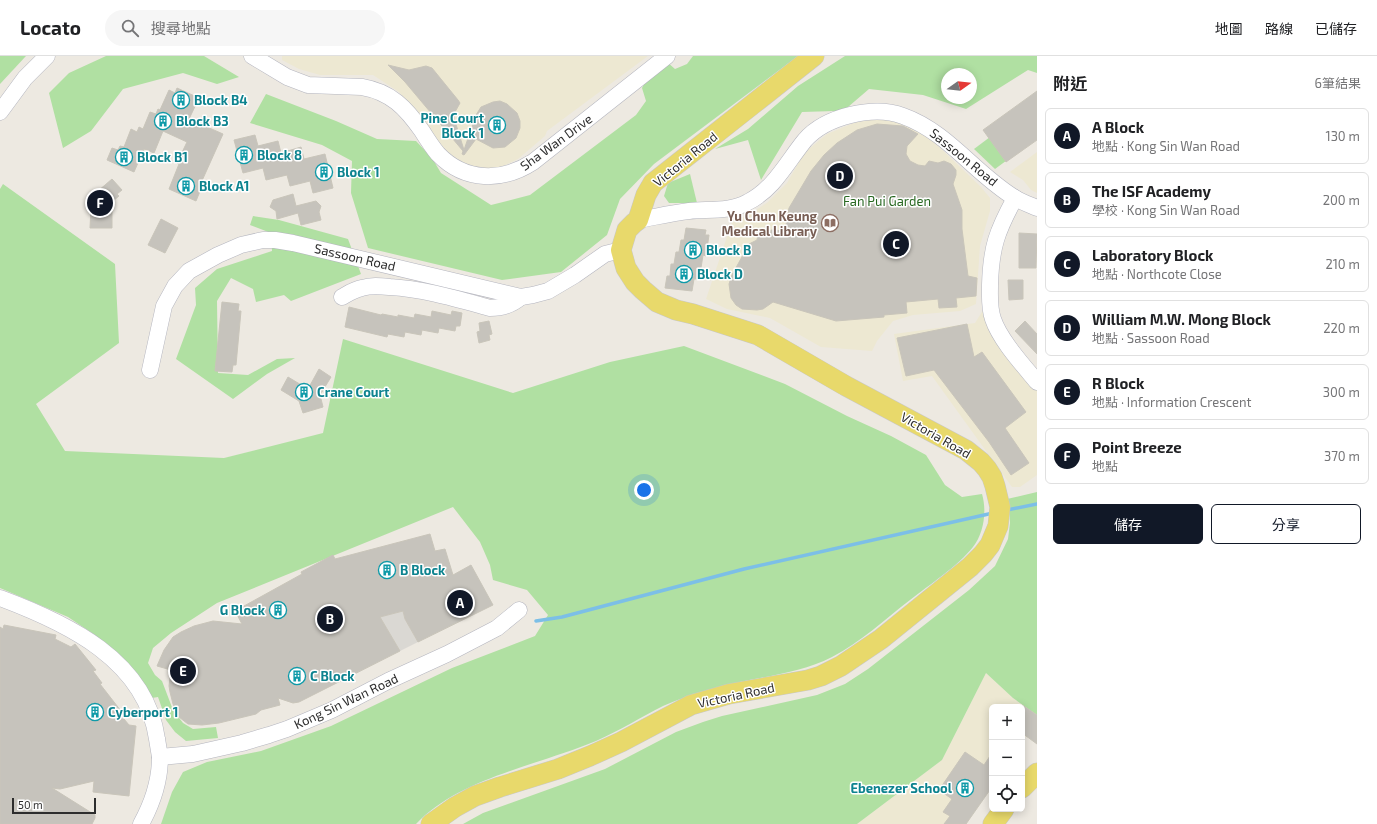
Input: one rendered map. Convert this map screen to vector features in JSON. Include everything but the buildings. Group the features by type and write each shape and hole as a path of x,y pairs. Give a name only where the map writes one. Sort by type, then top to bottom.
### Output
{"main road":[{"name":"Victoria Road","path":"432,824 455,807 475,796 558,769 590,756 621,742 691,705 729,694 808,680 832,671 881,639 962,575 983,554 995,535 998,526 1000,507 996,486 987,469 974,456 957,444 846,386 758,335 676,310 657,302 634,282 626,268 621,250 627,230 638,220 646,195 653,183 814,56"},
{"path":"1025,785 1037,773"},
{"path":"993,824 1002,812"}],"street":[{"path":"0,112 25,78 47,56"},
{"name":"Sha Wan Drive","path":"252,56 287,77 308,85 362,87 387,95 403,106 444,160 462,171 483,176 493,176 514,172 534,162 667,56"},
{"name":"Sassoon Road","path":"638,220 679,212 727,209 741,206 756,198 770,186 807,139 821,128 853,113 875,111 901,115 932,130 992,181 1015,198 1037,208"},
{"path":"1015,198 999,229 992,252 990,264 990,309 993,320 1006,342 1037,382"},
{"name":"Sassoon Road","path":"150,370 164,306 181,278 202,263 235,247 251,242 275,240 293,243 521,297 548,291 575,275 605,254 621,250"},
{"path":"342,297 362,287 377,286 427,292 490,308 510,305 521,297"},
{"path":"0,598 65,626 102,650 133,680 147,703 151,713 160,757 157,786 141,824"},
{"name":"Kong Sin Wan Road","path":"160,757 193,754 264,737 287,729 332,710 447,654 497,628 519,610"}],"shaded area":[{"path":"282,56 648,56 547,131 545,136 518,159 495,170 474,170 454,161 439,146 419,116 399,92 373,75 320,75 299,69 282,60"},
{"path":"887,118 912,124 931,139 981,187 990,198 990,211 980,246 976,304 960,311 913,315 893,321 877,341 872,351 821,347 770,318 727,309 706,299 733,219 747,216 768,202 787,183 804,153 827,134 856,122"},
{"path":"1037,152 1037,193 1031,190 1023,180 1010,172"},
{"path":"985,307 1037,387 1037,475 1020,487 1012,487 932,376 903,381 894,334 975,323"},
{"path":"403,611 405,619 416,639 420,641 400,651 380,617"},
{"path":"986,673 1021,704 989,704 989,791 966,824 857,824 942,760"},
{"path":"1025,706 1037,715 1037,744 1026,736 1025,738"}],"green space":[{"path":"0,56 26,56 0,84"},
{"path":"106,56 204,56 239,77 217,84 183,73 123,89 91,131 63,148 49,93 69,73"},
{"path":"693,56 798,56 654,164 620,199 607,235 561,272 502,280 368,248 351,193 352,161 322,145 250,123 266,94 336,121 377,139 416,141 432,158 441,173 491,205 530,195 636,115 646,101 642,88 649,75 667,62 675,69 687,64"},
{"path":"845,56 1037,56 1037,73 1028,70 977,102 977,68 941,68 941,101 923,95 869,89 841,113 835,111 802,112 761,180 748,140 715,149 748,129 798,86"},
{"path":"951,104 974,104 966,109"},
{"path":"990,137 1037,138 995,169 974,149"},
{"path":"690,174 697,203 669,203 664,196 668,183"},
{"path":"3,184 115,264 119,343 36,404 65,451 224,458 323,433 343,339 513,393 610,362 684,346 785,384 847,416 891,436 926,455 945,485 962,497 982,494 984,501 984,522 980,535 967,554 951,568 862,638 832,657 803,668 699,692 675,701 596,741 574,750 501,774 477,784 454,795 434,808 416,824 161,824 172,792 183,772 207,762 261,751 331,726 452,668 535,636 548,615 527,590 493,580 490,565 480,542 453,507 217,603 171,633 153,648 148,663 155,675 162,681 173,710 183,723 193,729 216,727 218,738 186,741 175,732 166,720 158,697 152,698 140,678 120,656 95,635 68,617 0,588 0,189"},
{"path":"253,216 279,220 348,239 361,274 291,301 284,295 256,302 253,289 231,278 217,301 218,373 248,375 277,359 295,358 267,374 233,399 176,359 196,305 195,288 217,269 272,251 271,233 250,225"},
{"path":"1037,492 1037,715 1025,706 1025,704 1021,704 1013,698 986,673 942,760 857,824 463,824 483,813 605,769 676,732 703,722 722,716 817,695 845,684 868,669 969,590 995,566 1008,539 1010,523 1009,505 1007,499"}],"waterway":[{"path":"1007,510 1037,504"},
{"path":"536,621 562,617 744,569 993,513"}],"place":[{"name":"Block B4","path":"181,100"},
{"name":"Block B3","path":"163,121"},
{"name":"Pine Court Block 1","path":"497,125"},
{"name":"Block 8","path":"244,155"},
{"name":"Block B1","path":"124,157"},
{"name":"Block 1","path":"324,172"},
{"name":"William M.W. Mong Block","path":"840,176"},
{"name":"Block A1","path":"186,186"},
{"name":"Point Breeze","path":"100,203"},
{"name":"Yu Chun Keung Medical Library","path":"830,223"},
{"name":"Laboratory Block","path":"896,244"},
{"name":"Block B","path":"693,250"},
{"name":"Block D","path":"684,274"},
{"name":"Crane Court","path":"304,392"},
{"name":"B Block","path":"387,570"},
{"name":"A Block","path":"460,603"},
{"name":"G Block","path":"278,610"},
{"name":"The ISF Academy","path":"330,619"},
{"name":"R Block","path":"183,671"},
{"name":"C Block","path":"297,676"},
{"name":"Cyberport 1","path":"95,712"},
{"name":"Ebenezer School","path":"965,788"}],"park label":[{"name":"Fan Pui Garden","path":"887,201"}]}
